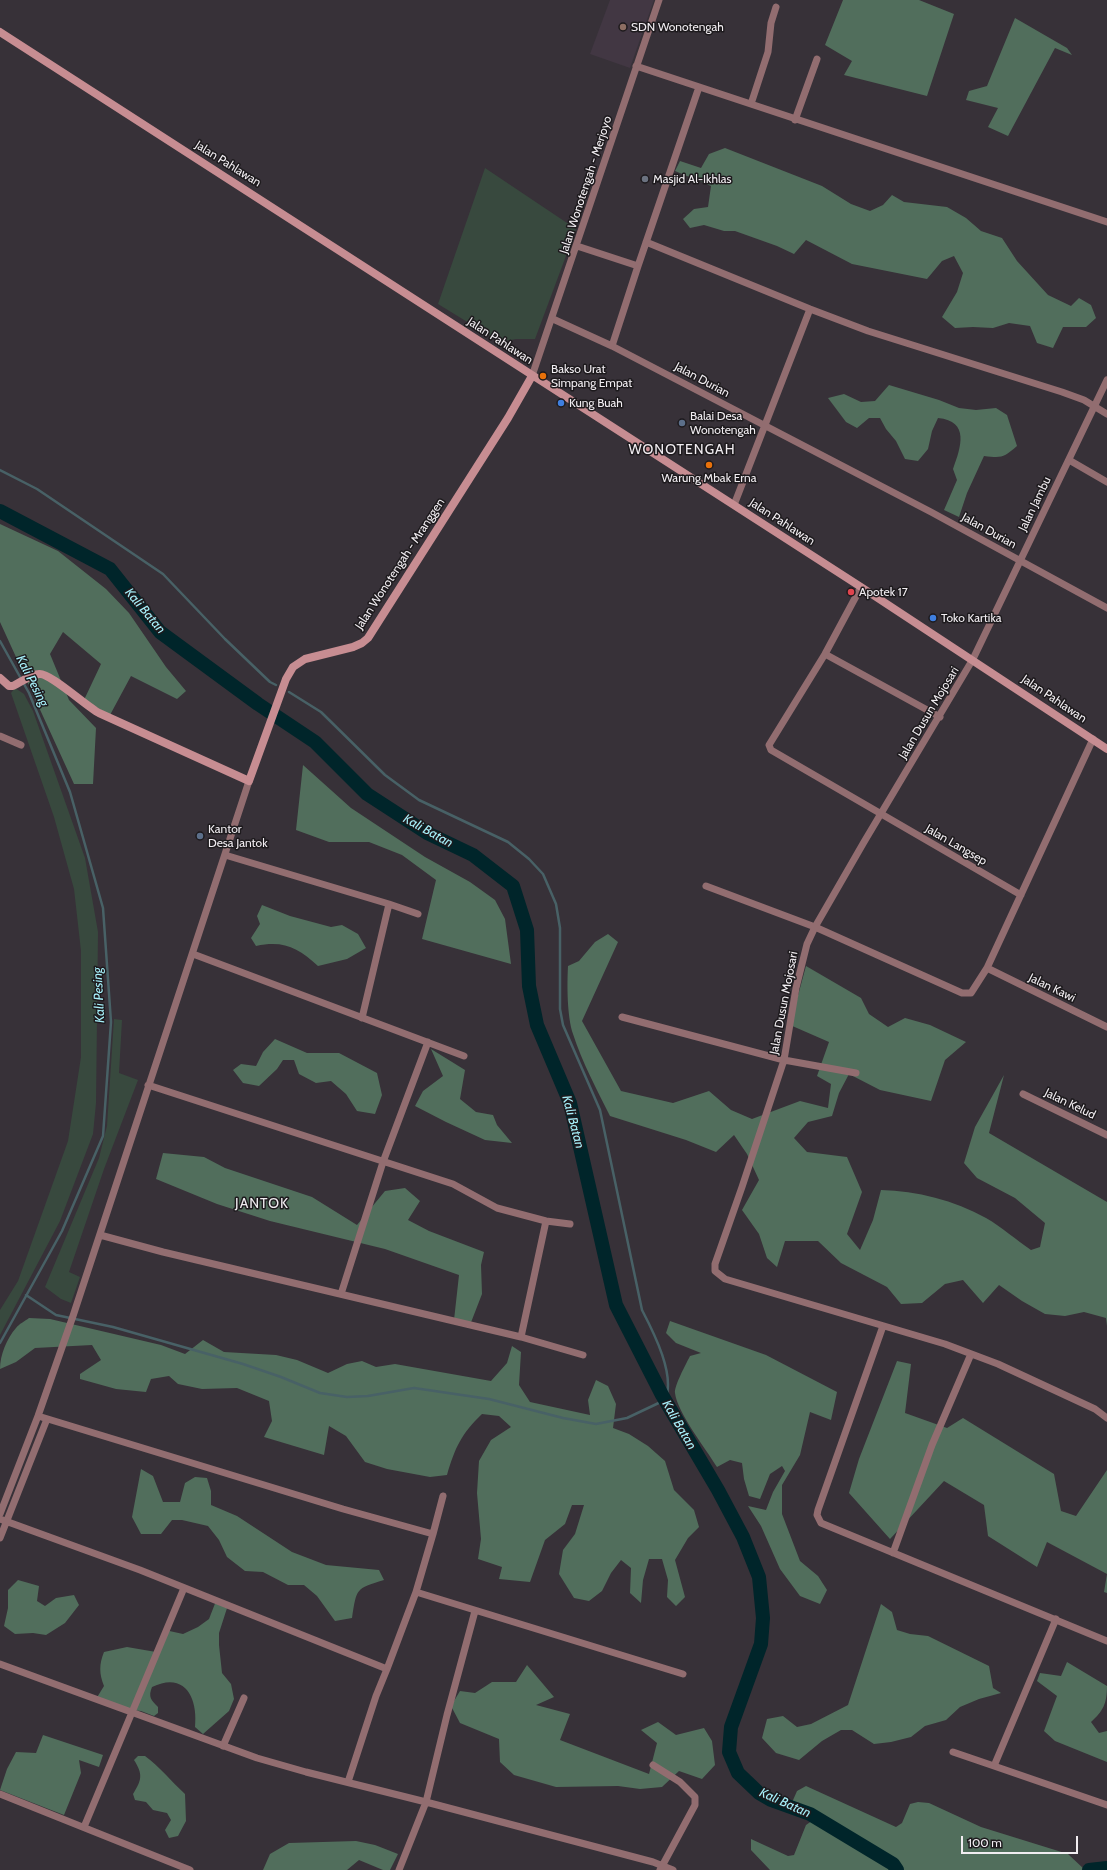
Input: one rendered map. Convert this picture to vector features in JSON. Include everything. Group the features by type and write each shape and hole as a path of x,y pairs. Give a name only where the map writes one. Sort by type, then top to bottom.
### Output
{"main road":[{"name":"Jalan Pahlawan","path":"0,32 297,222 532,376 861,587 1107,749"},
{"name":"Jalan Wonotengah - Mranggen","path":"249,781 286,679 293,667 305,659 328,654 362,643 372,633 508,418 532,376"},
{"path":"0,678 9,686 35,675 43,674 48,676 80,702 99,713 249,781"}],"street":[{"name":"Jalan Wonotengah - Merjoyo","path":"532,376 553,319 659,0"},
{"path":"751,104 768,52 771,23 776,7"},
{"path":"795,120 817,59"},
{"path":"636,66 795,120 909,155 1107,222"},
{"path":"612,346 699,87"},
{"path":"646,242 868,331 1062,392 1095,406 1107,414"},
{"path":"577,246 638,266"},
{"path":"734,505 766,426 810,309"},
{"name":"Jalan Durian","path":"553,319 612,346 931,512 1107,608"},
{"name":"Jalan Jambu","path":"973,660 1107,380"},
{"path":"1069,460 1107,482"},
{"path":"861,587 825,654 940,717"},
{"name":"Jalan Langsep","path":"825,654 769,745 771,750 1021,895"},
{"name":"Jalan Dusun Mojosari","path":"883,1326 725,1279 715,1272 715,1265 784,1060 801,964 815,928 881,813 973,660"},
{"path":"0,736 21,745"},
{"path":"706,886 815,928 967,994 974,990 987,968 1093,739"},
{"path":"0,1514 38,1416 100,1235 249,781"},
{"path":"225,855 418,914"},
{"path":"362,1018 389,904"},
{"path":"193,954 464,1056"},
{"name":"Jalan Kawi","path":"987,968 1107,1027"},
{"path":"622,1017 784,1060 856,1073"},
{"path":"341,1294 383,1162 428,1042"},
{"path":"148,1085 453,1184 498,1208 546,1221 570,1224"},
{"name":"Jalan Kelud","path":"1023,1094 1107,1134"},
{"path":"521,1338 546,1221"},
{"path":"100,1235 521,1338 583,1355"},
{"path":"1107,1418 1088,1406 998,1364 945,1344 883,1326 844,1433 817,1515 821,1523 826,1526 1107,1641"},
{"path":"893,1554 932,1445 971,1354"},
{"path":"38,1416 343,1509 433,1534"},
{"path":"0,1538 3,1520 47,1419"},
{"path":"348,1782 376,1696 416,1592 443,1496"},
{"path":"3,1520 140,1570 387,1669"},
{"path":"84,1826 130,1712 184,1588"},
{"path":"416,1592 683,1674"},
{"path":"400,1870 426,1802 476,1610"},
{"path":"994,1766 1056,1619"},
{"path":"0,1664 223,1746 306,1772 426,1802 673,1870"},
{"path":"223,1746 244,1698"},
{"path":"953,1752 1107,1805"},
{"path":"653,1764 680,1782 696,1797 695,1805 661,1867"},
{"path":"0,1794 84,1826 190,1870"}],"shaded area":[{"name":"SDN Wonotengah","path":"610,0 654,0 630,68 590,54"}],"green space":[{"path":"843,0 919,0 954,14 927,96 844,75 852,61 825,45"},
{"path":"1015,18 1067,48 1072,55 1055,48 1008,136 988,127 998,108 966,100 969,91 987,86"},
{"path":"725,148 822,186 851,204 870,211 883,205 892,195 904,202 947,207 966,218 981,231 1002,238 1017,261 1048,295 1071,306 1079,298 1091,305 1096,318 1086,327 1063,327 1053,348 1037,343 1030,326 1009,323 993,328 955,328 942,317 957,292 963,273 954,256 942,261 927,279 852,264 806,240 794,254 777,246 735,231 724,231 704,225 690,228 683,219 694,209 708,207 711,186 675,171 680,161 701,168 709,154"},
{"path":"485,168 576,229 535,339 516,339 500,342 438,304"},
{"path":"889,385 939,400 959,408 976,410 996,408 1007,415 1017,446 1002,456 984,456 967,493 959,517 944,510 957,480 953,469 959,452 960,436 959,430 955,424 948,420 938,418 932,431 928,449 918,461 905,459 896,441 886,429 880,418 869,418 857,428 846,422 828,398 844,394 861,402 875,401"},
{"path":"0,524 58,551 106,589 129,613 166,667 186,691 177,699 131,676 110,715 84,700 101,664 63,632 50,654 69,700 96,728 93,784 74,784 0,622"},
{"path":"15,688 24,694 33,711 85,858 98,932 96,1103 93,1134 60,1221 0,1335 0,1310 18,1281 68,1141 81,1057 81,951 74,889 54,817 11,693"},
{"path":"303,765 351,808 425,857 470,882 495,900 505,919 511,964 422,939 436,880 402,855 369,842 329,842 296,830"},
{"path":"262,905 290,916 331,927 342,925 358,934 366,948 347,959 318,966 304,954 290,947 275,944 256,946 251,938 260,924 257,916"},
{"path":"608,934 618,942 582,1021 621,1091 673,1103 709,1091 731,1110 752,1119 800,1101 828,1108 831,1084 817,1076 829,1042 790,1025 806,966 861,998 869,1014 888,1027 905,1018 930,1025 966,1042 945,1060 931,1101 880,1090 849,1074 839,1093 832,1116 808,1122 794,1138 807,1152 847,1157 862,1192 847,1234 860,1250 873,1220 881,1190 908,1192 948,1201 961,1206 992,1222 1031,1250 1040,1247 1045,1223 1015,1198 977,1178 964,1163 975,1127 1004,1075 989,1133 1107,1202 1107,1326 1106,1318 1084,1312 1065,1316 1045,1314 1022,1301 999,1285 983,1303 963,1280 945,1284 922,1303 901,1304 887,1287 841,1263 818,1241 785,1241 777,1267 767,1258 759,1234 742,1210 759,1180 747,1154 734,1135 716,1152 686,1140 610,1116 585,1065 573,1034 569,1010 568,991 568,966 579,961 595,942"},
{"path":"114,1019 122,1020 119,1073 138,1080 104,1169 69,1272 80,1277 71,1303 61,1299 45,1287 99,1158 107,1126"},
{"path":"275,1039 307,1053 339,1053 377,1073 382,1095 375,1114 357,1111 346,1094 331,1081 316,1083 299,1074 294,1060 283,1060 277,1069 259,1086 243,1083 233,1070 241,1064 256,1066 263,1052"},
{"path":"431,1049 465,1070 460,1099 476,1112 493,1115 497,1125 512,1143 485,1140 415,1106 423,1091 443,1076"},
{"path":"163,1153 204,1157 225,1168 312,1197 357,1225 385,1191 405,1188 420,1201 408,1220 429,1231 484,1252 481,1265 482,1294 470,1325 454,1320 459,1275 385,1249 270,1221 217,1204 156,1179"},
{"path":"29,1318 50,1319 161,1345 185,1354 203,1340 224,1352 276,1355 297,1360 328,1373 347,1364 362,1361 376,1367 395,1364 491,1381 507,1363 512,1346 521,1352 519,1385 530,1402 590,1415 588,1400 596,1380 608,1386 616,1404 613,1428 629,1434 648,1446 665,1461 674,1490 694,1510 699,1527 688,1538 675,1560 685,1597 676,1606 667,1597 668,1580 662,1559 649,1559 643,1580 641,1603 630,1593 631,1568 621,1560 611,1573 602,1591 589,1601 574,1598 559,1574 563,1550 575,1534 584,1505 572,1505 565,1524 545,1540 530,1582 499,1579 502,1567 478,1559 481,1539 477,1493 479,1461 491,1440 511,1427 499,1416 482,1414 475,1421 460,1442 447,1475 430,1477 387,1469 365,1462 346,1436 329,1426 324,1455 264,1437 272,1421 269,1401 237,1388 202,1389 178,1384 169,1376 151,1379 146,1392 116,1389 80,1379 80,1374 101,1360 92,1345 35,1348 16,1362 0,1369 3,1353 10,1337 20,1324"},
{"path":"670,1321 766,1355 837,1392 831,1420 810,1412 800,1455 782,1485 782,1514 800,1561 818,1576 827,1590 820,1604 800,1596 780,1569 761,1526 748,1506 766,1510 773,1492 785,1471 782,1466 770,1474 760,1499 749,1496 744,1479 742,1463 730,1460 717,1467 686,1420 677,1401 675,1393 676,1385 690,1356 701,1353 676,1343 666,1333"},
{"path":"897,1361 911,1364 905,1413 947,1428 963,1418 1054,1474 1061,1511 1076,1516 1107,1470 1107,1574 1047,1542 1037,1567 988,1536 984,1505 944,1481 890,1539 849,1493 859,1459"},
{"path":"141,1469 153,1476 163,1502 180,1502 185,1483 195,1477 207,1478 211,1491 211,1505 237,1516 292,1552 326,1565 379,1570 384,1580 362,1588 359,1591 355,1601 352,1618 335,1621 317,1596 304,1585 288,1585 263,1572 245,1571 227,1557 219,1540 208,1526 182,1520 172,1520 161,1534 141,1534 132,1517"},
{"path":"1107,1574 1107,1593 1104,1592"},
{"path":"18,1580 39,1586 37,1601 45,1606 56,1598 74,1595 79,1605 65,1623 46,1635 33,1633 15,1634 4,1626 8,1608 8,1590"},
{"path":"216,1601 228,1605 219,1633 219,1645 222,1673 231,1684 234,1699 229,1711 203,1734 195,1727 194,1706 187,1690 181,1685 173,1682 163,1683 152,1687 150,1693 151,1698 158,1707 158,1713 154,1716 141,1711 123,1709 96,1699 104,1686 100,1669 104,1652 127,1647 156,1652 165,1630 183,1634 198,1627 209,1619"},
{"path":"881,1604 892,1612 897,1630 910,1634 928,1636 989,1666 993,1688 1001,1693 979,1699 960,1707 946,1720 925,1726 911,1737 874,1744 852,1730 841,1730 822,1741 799,1760 776,1753 762,1738 767,1719 783,1716 797,1727 811,1724 848,1705"},
{"path":"1067,1662 1107,1686 1104,1707 1091,1722 1099,1733 1107,1731 1107,1762 1055,1741 1044,1731 1057,1696 1037,1681 1040,1673 1061,1676"},
{"path":"527,1665 554,1697 536,1705 570,1714 560,1740 649,1774 657,1743 641,1730 658,1722 676,1735 704,1728 712,1741 715,1765 702,1779 679,1771 662,1787 640,1789 618,1786 556,1787 514,1775 500,1762 499,1739 460,1723 451,1706 460,1691 475,1693 492,1682 516,1682"},
{"path":"43,1735 103,1755 99,1767 79,1760 81,1773 64,1815 0,1790 7,1769 16,1752 36,1753"},
{"path":"138,1756 145,1756 150,1760 161,1769 185,1794 186,1821 178,1836 169,1838 165,1830 171,1820 167,1813 153,1810 146,1802 135,1800 133,1794 140,1781 140,1773 134,1760"},
{"path":"806,1786 896,1827 902,1823 910,1804 918,1802 929,1803 981,1827 1068,1854 1085,1870 770,1870 751,1850 751,1839 788,1856 794,1855 806,1825 816,1818 810,1814 790,1807 797,1791"},
{"path":"356,1841 375,1845 398,1854 390,1870 383,1870 359,1860 347,1870 263,1870 270,1854 289,1843"}],"waterway":[{"path":"0,470 37,489 163,574 225,639 270,682 276,685"},
{"name":"Kali Batan","path":"0,511 110,569 160,632 258,704 315,742 367,794 427,833 473,855 513,886 527,930 529,986 537,1025 570,1103 616,1305 662,1395 718,1490 743,1537 759,1577 763,1618 761,1644 731,1727 729,1752 738,1773 759,1793 771,1800 810,1814 893,1864 897,1870"},
{"name":"Kali Pesing","path":"0,641 29,693 70,792 103,908 111,1022 103,1136 62,1231 0,1343"},
{"path":"26,1295 56,1315 113,1327 243,1364 281,1377 320,1393 347,1397 368,1396 414,1388 489,1399 563,1418 596,1424 627,1418 665,1400 668,1390 666,1367 652,1330 642,1310 600,1110 563,1025 560,1009 560,928 556,904 543,874 529,859 508,842 419,800 385,775 321,712 289,692"},
{"name":"Kali Batan","path":"1089,1870 1107,1868"}],"place":[{"name":"SDN Wonotengah","path":"623,27"},
{"name":"Masjid Al-Ikhlas","path":"645,179"},
{"name":"Bakso Urat Simpang Empat","path":"543,376"},
{"name":"Kung Buah","path":"561,403"},
{"name":"Balai Desa Wonotengah","path":"682,423"},
{"name":"Warung Mbak Erna","path":"709,465"},
{"name":"Apotek 17","path":"851,592"},
{"name":"Toko Kartika","path":"933,618"},
{"name":"Kantor Desa Jantok","path":"200,836"}],"district":[{"name":"WONOTENGAH","path":"682,450"},
{"name":"JANTOK","path":"262,1204"}]}
